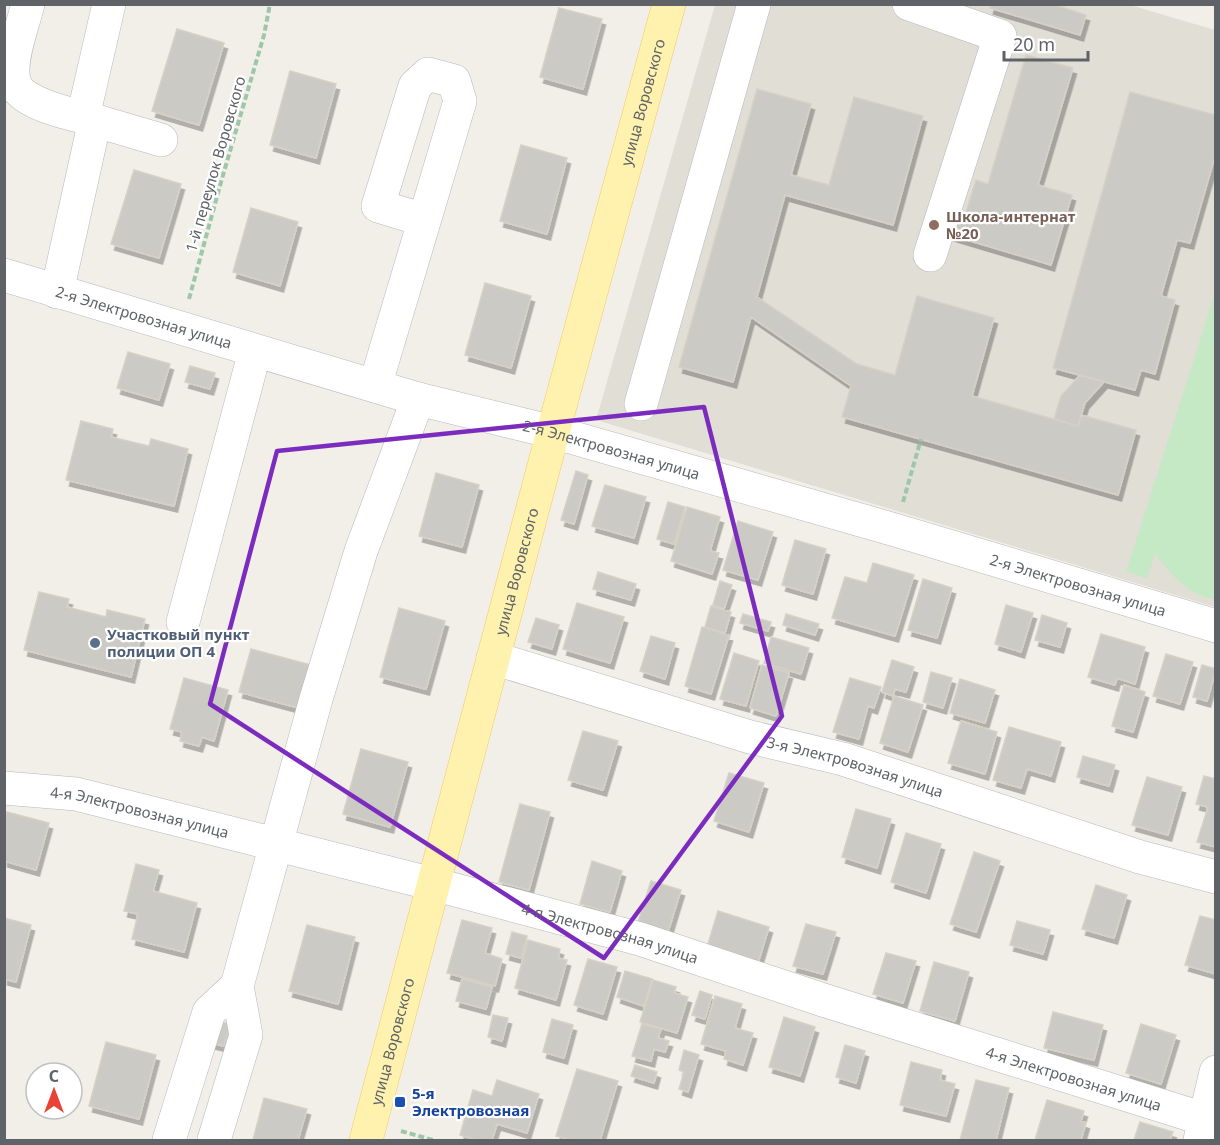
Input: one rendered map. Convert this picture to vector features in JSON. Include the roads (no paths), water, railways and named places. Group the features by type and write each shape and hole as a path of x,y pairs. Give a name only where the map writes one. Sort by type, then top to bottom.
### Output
{"main road":[{"name":"улица Воровского","path":"366,1140 669,4"}],"street":[{"path":"28,4 12,66 16,87 30,99 59,111 161,140"},
{"path":"57,292 109,4"},
{"path":"641,404 754,4"},
{"path":"909,4 1000,36 930,255"},
{"path":"375,386 424,220"},
{"name":"2-я Электровозная улица","path":"4,275 418,399 553,432 895,530 1215,626"},
{"path":"183,622 255,351"},
{"path":"213,1140 246,1035 237,986 316,699 361,550 418,399"},
{"name":"3-я Электровозная улица","path":"494,658 750,737 843,759 1140,857 1215,877"},
{"name":"4-я Электровозная улица","path":"4,788 76,794 434,884 640,939 1202,1130"},
{"path":"169,1140 209,1012 237,986"},
{"path":"1202,1130 1215,1072"}],"place":[{"name":"Школа-интернат №20","path":"934,225"},
{"name":"Участковый пункт полиции ОП 4","path":"95,643"},
{"name":"5-я Электровозная","path":"400,1102"}]}
